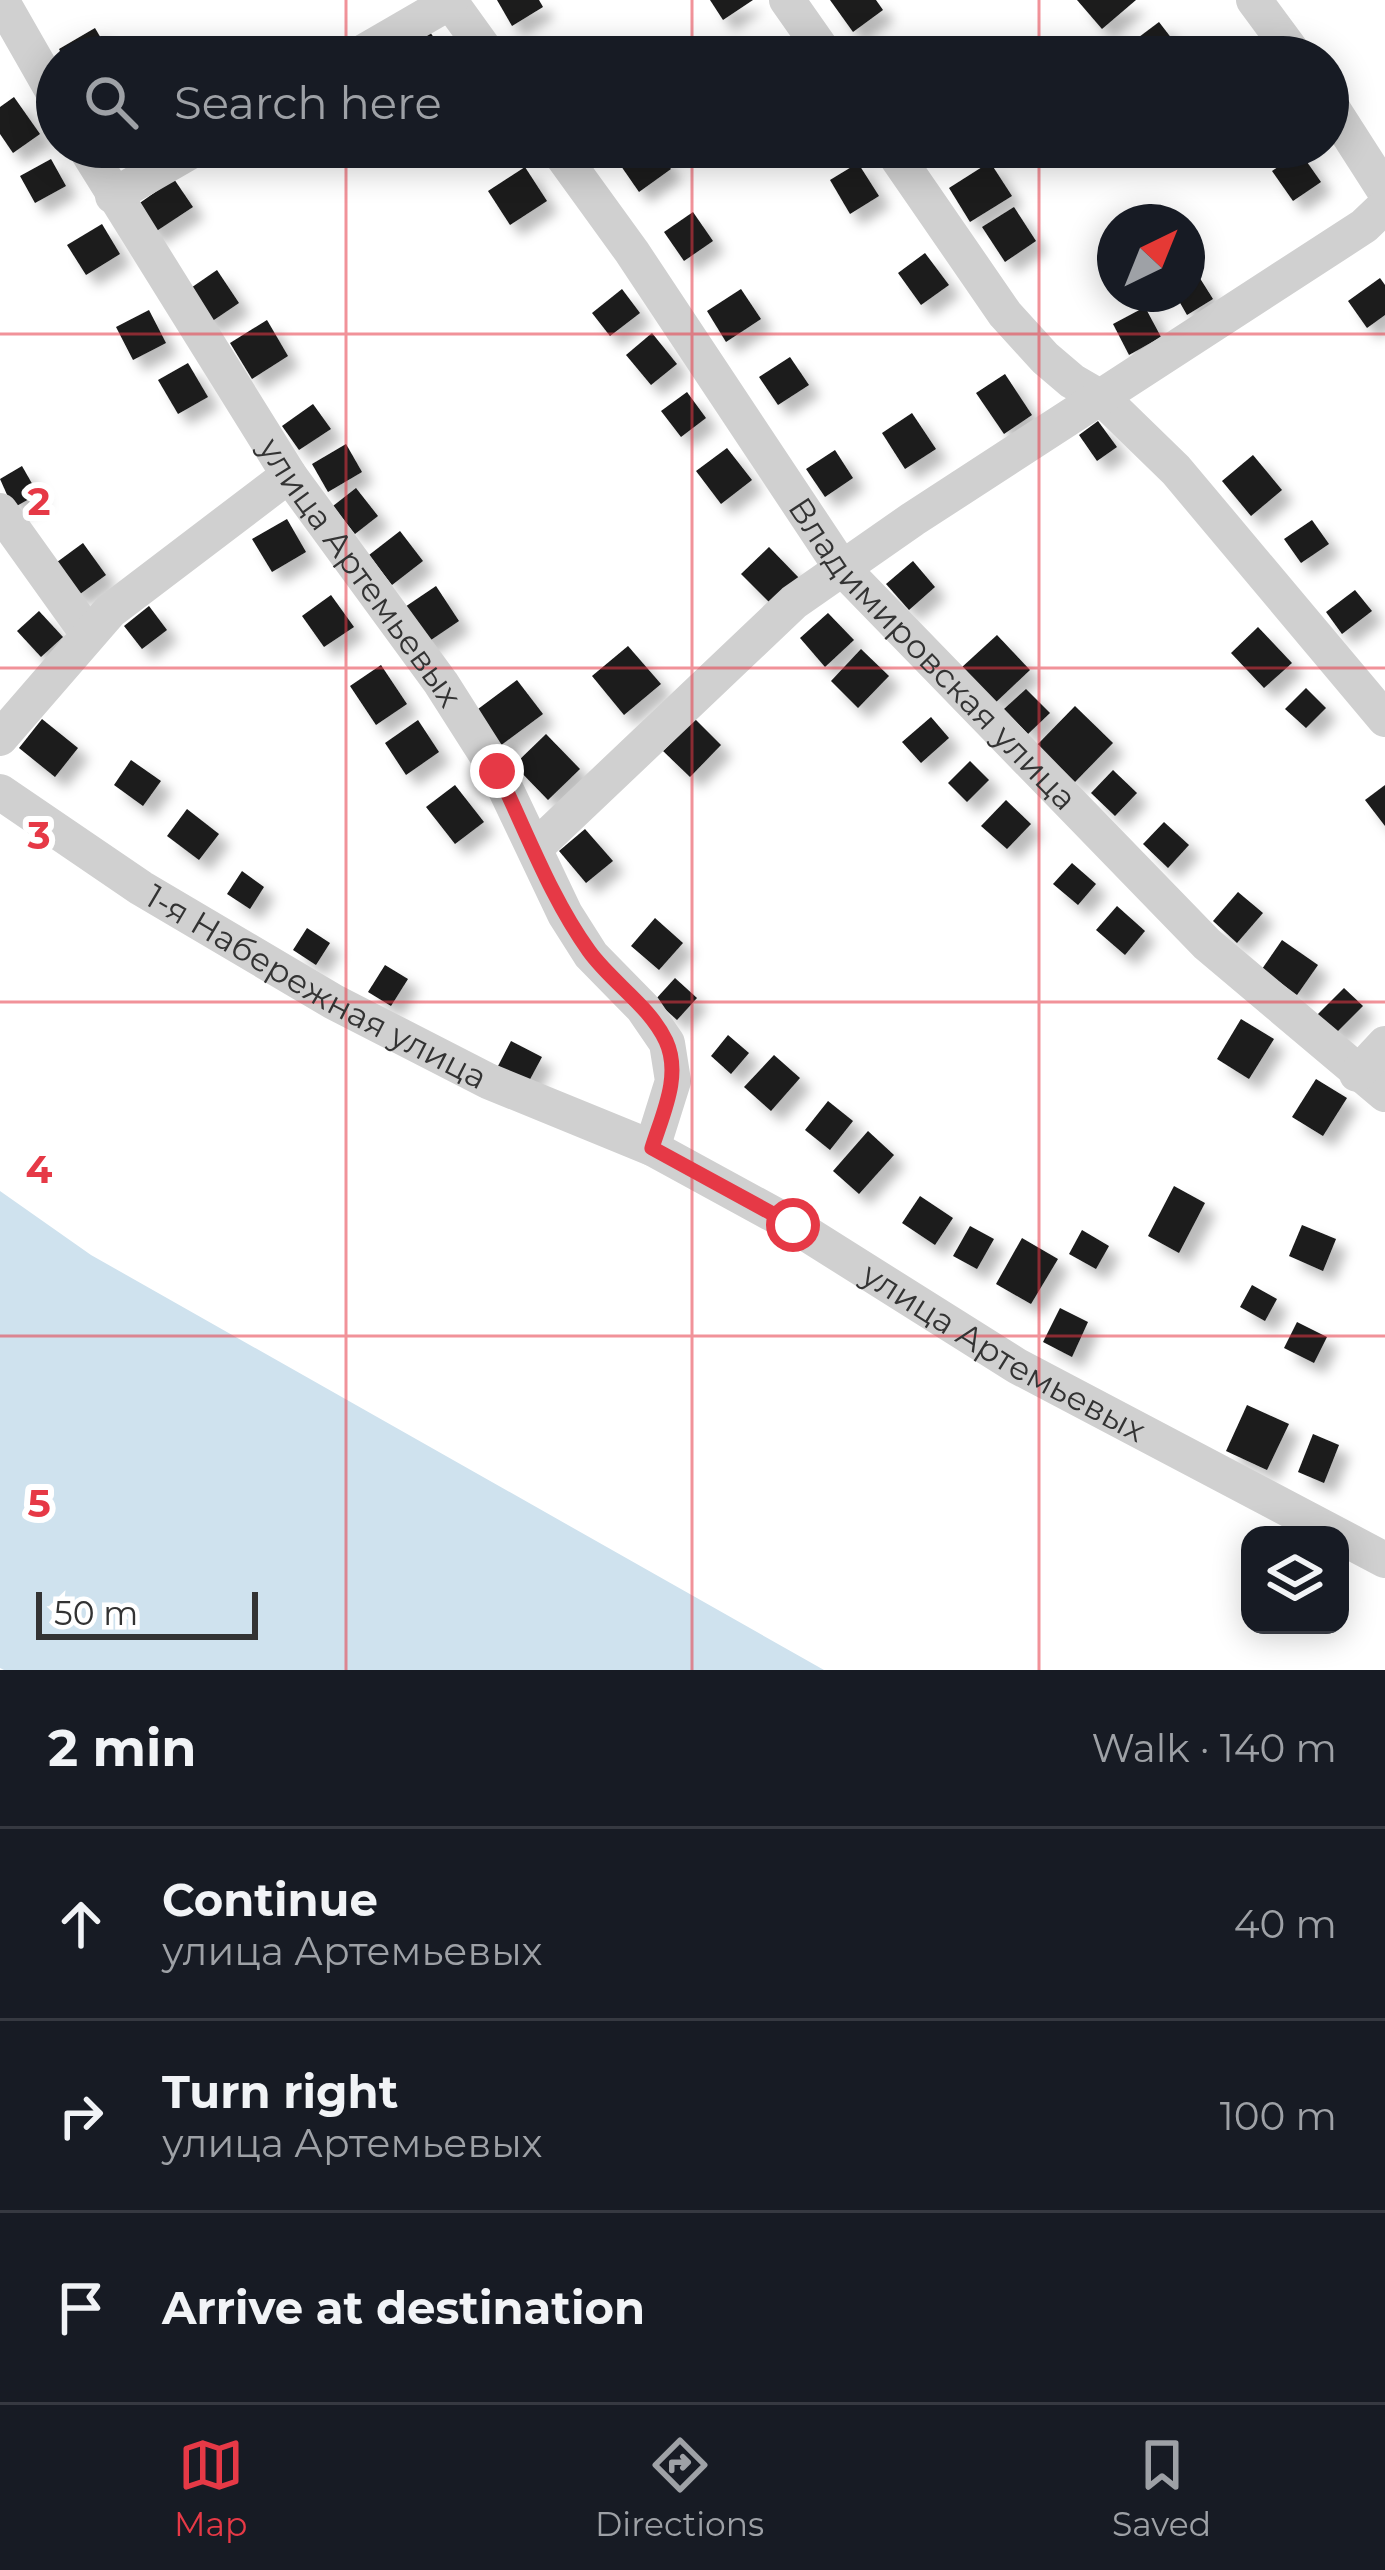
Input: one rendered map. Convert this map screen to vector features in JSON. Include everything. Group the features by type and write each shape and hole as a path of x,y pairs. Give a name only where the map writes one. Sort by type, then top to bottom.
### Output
{"street":[{"path":"1,0 36,61"},
{"path":"788,0 813,36"},
{"path":"1254,0 1281,36"},
{"path":"391,36 450,1 475,36"},
{"path":"1349,135 1385,191"},
{"name":"улица Артемьевых","path":"97,168 289,475 441,683 497,771 565,914 591,955 643,1008 667,1043 673,1081 652,1148 793,1225 1017,1366 1385,1559"},
{"path":"113,196 162,168"},
{"name":"Владимировская улица","path":"571,168 842,567 1207,944 1371,1084"},
{"path":"904,168 1005,314 1072,381 1103,399 1176,470 1385,719"},
{"path":"535,848 794,602 1364,226 1385,206"},
{"path":"0,738 110,611 289,475"},
{"path":"0,512 88,634"},
{"name":"1-я Набережная улица","path":"0,792 141,888 334,1002 488,1081 652,1148"},
{"path":"1371,1084 1385,1044"}],"water":[{"path":"0,1191 91,1255 824,1670 0,1668"}],"building":[{"path":"497,0 539,0 543,7 512,26"},
{"path":"710,0 753,0 723,20"},
{"path":"830,0 876,0 883,10 853,32"},
{"path":"1077,0 1136,0 1102,29"},
{"path":"1159,22 1170,36 1140,36"},
{"path":"14,97 36,128 36,137 13,153 0,134 0,107"},
{"path":"36,167 56,168 66,186 35,203 20,176"},
{"path":"526,168 547,201 510,225 488,191"},
{"path":"622,168 670,168 671,169 639,192"},
{"path":"850,168 861,168 879,196 850,214 830,180"},
{"path":"981,168 994,168 1012,196 970,222 949,188"},
{"path":"1311,168 1321,182 1293,201 1272,171"},
{"path":"174,179 193,207 152,234 134,207"},
{"path":"1014,207 1036,241 1005,262 982,227"},
{"path":"693,212 713,241 684,261 664,232"},
{"path":"102,224 120,254 86,275 67,245"},
{"path":"925,253 949,285 921,305 898,273"},
{"path":"217,270 239,303 208,324 185,292"},
{"path":"1380,278 1385,285 1385,315 1367,328 1348,301"},
{"path":"622,289 640,313 610,336 592,313"},
{"path":"741,289 761,319 726,342 707,311"},
{"path":"149,310 166,343 133,360 116,327"},
{"path":"1136,312 1148,312 1161,337 1129,355 1113,324"},
{"path":"267,320 288,356 252,379 230,343"},
{"path":"652,333 677,364 651,385 626,355"},
{"path":"790,357 809,385 778,405 759,377"},
{"path":"188,363 208,397 178,414 158,380"},
{"path":"1005,374 1032,415 1004,434 976,393"},
{"path":"687,392 706,418 681,437 661,411"},
{"path":"313,404 331,429 299,450 282,426"},
{"path":"912,413 936,449 905,469 882,433"},
{"path":"1098,421 1117,447 1097,461 1079,435"},
{"path":"346,444 362,472 328,492 312,464"},
{"path":"727,448 752,480 721,504 696,471"},
{"path":"835,450 853,478 825,497 806,469"},
{"path":"1253,455 1282,490 1251,516 1222,481"},
{"path":"22,466 38,494 13,508 0,479"},
{"path":"356,488 378,516 355,534 333,506"},
{"path":"287,519 306,552 272,572 252,539"},
{"path":"1312,520 1329,544 1301,563 1284,539"},
{"path":"400,531 423,561 392,585 369,555"},
{"path":"83,543 106,575 76,597 53,565"},
{"path":"769,547 800,579 773,606 741,574"},
{"path":"913,561 935,587 909,610 886,584"},
{"path":"436,586 459,621 422,646 399,611"},
{"path":"1355,590 1372,611 1342,634 1326,612"},
{"path":"331,595 354,627 324,647 302,616"},
{"path":"149,606 167,630 142,649 124,626"},
{"path":"39,611 63,637 41,657 17,631"},
{"path":"828,613 854,640 825,667 800,638"},
{"path":"1258,627 1292,663 1264,688 1231,653"},
{"path":"997,635 1030,670 994,704 961,668"},
{"path":"628,646 661,684 624,715 592,676"},
{"path":"861,649 889,676 858,708 831,681"},
{"path":"381,665 407,704 376,725 350,686"},
{"path":"517,680 543,714 500,746 474,712"},
{"path":"1306,688 1326,708 1306,728 1285,709"},
{"path":"1026,689 1050,713 1028,734 1004,709"},
{"path":"1075,706 1113,743 1075,782 1037,745"},
{"path":"931,717 949,738 921,763 902,742"},
{"path":"42,719 78,748 55,777 19,748"},
{"path":"695,719 721,745 690,777 663,751"},
{"path":"418,720 439,752 406,775 385,743"},
{"path":"546,734 580,769 548,800 514,765"},
{"path":"131,760 161,781 143,806 114,785"},
{"path":"970,761 989,780 967,802 948,783"},
{"path":"1113,770 1137,793 1115,816 1091,793"},
{"path":"455,785 484,822 455,844 426,807"},
{"path":"1385,785 1385,826 1365,800"},
{"path":"1006,800 1031,824 1007,849 981,826"},
{"path":"187,809 219,834 199,860 167,836"},
{"path":"1164,822 1189,845 1168,868 1143,844"},
{"path":"585,829 613,861 586,883 559,851"},
{"path":"1072,863 1096,884 1078,905 1053,884"},
{"path":"242,871 264,887 250,909 227,894"},
{"path":"1238,892 1263,913 1237,943 1213,921"},
{"path":"1117,906 1145,931 1125,955 1096,930"},
{"path":"655,918 683,943 659,970 631,946"},
{"path":"307,928 330,943 316,965 293,950"},
{"path":"1282,940 1318,965 1297,995 1262,969"},
{"path":"385,965 408,979 391,1006 368,992"},
{"path":"675,978 697,998 677,1020 655,1000"},
{"path":"1344,988 1363,1006 1335,1034 1317,1015"},
{"path":"1241,1019 1274,1039 1249,1079 1217,1059"},
{"path":"728,1035 749,1053 731,1074 711,1056"},
{"path":"511,1041 542,1057 528,1083 498,1066"},
{"path":"774,1055 800,1078 771,1111 744,1087"},
{"path":"1316,1079 1347,1098 1323,1136 1292,1117"},
{"path":"828,1101 853,1121 830,1150 805,1130"},
{"path":"868,1131 894,1155 859,1194 833,1171"},
{"path":"1174,1186 1205,1203 1179,1253 1148,1236"},
{"path":"920,1196 953,1218 935,1245 902,1223"},
{"path":"1302,1225 1336,1239 1323,1271 1289,1256"},
{"path":"970,1226 994,1239 977,1269 953,1256"},
{"path":"1082,1230 1109,1246 1096,1269 1069,1254"},
{"path":"1022,1238 1058,1259 1031,1304 996,1284"},
{"path":"1252,1285 1277,1299 1265,1321 1240,1307"},
{"path":"1060,1308 1088,1322 1072,1357 1043,1342"},
{"path":"1297,1322 1327,1337 1314,1363 1284,1348"},
{"path":"1247,1405 1289,1424 1267,1470 1226,1451"},
{"path":"1313,1434 1339,1445 1324,1483 1298,1472"}],"route":[{"path":"497,771 565,914 591,955 643,1008 667,1043 673,1081 652,1148 793,1225"}]}
